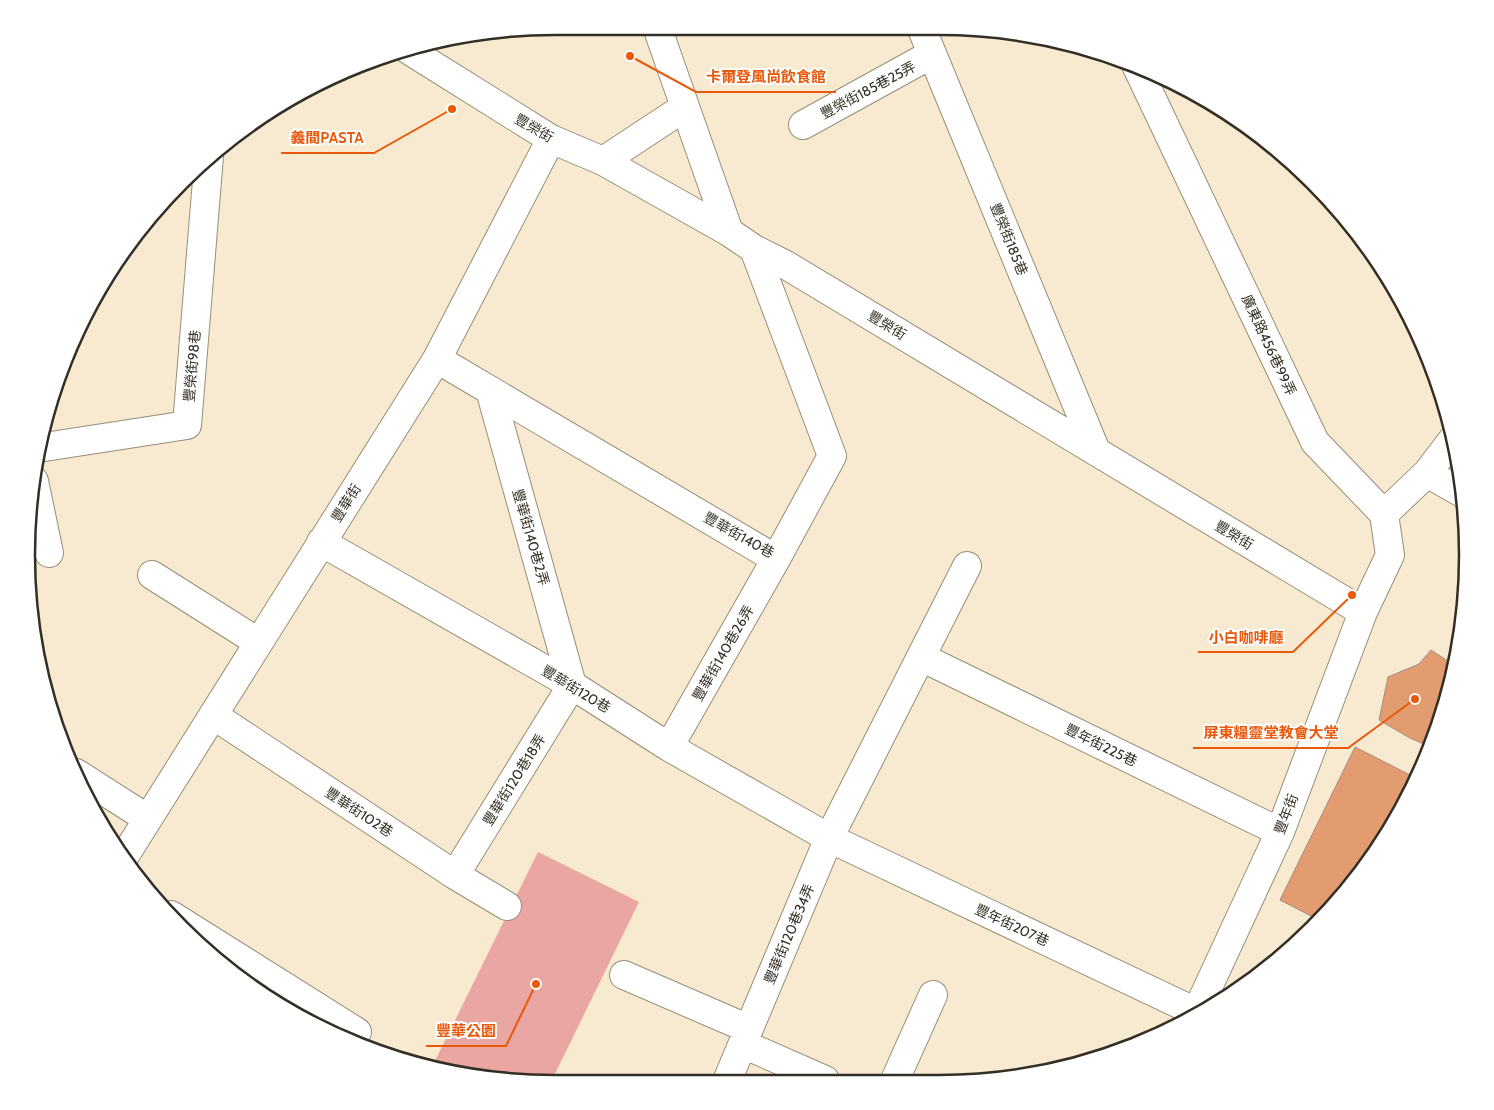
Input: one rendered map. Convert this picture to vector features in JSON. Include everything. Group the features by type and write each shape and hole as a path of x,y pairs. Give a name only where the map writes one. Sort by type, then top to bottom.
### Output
{"street":[{"path":"660,35 729,232"},
{"name":"豐榮街185巷","path":"924,35 1096,451"},
{"name":"豐榮街185巷25弄","path":"803,125 932,54"},
{"name":"豐榮街","path":"415,55 551,139 603,161 729,232 754,250 786,265 1363,612"},
{"name":"廣東路456巷99弄","path":"1150,80 1315,442 1384,514"},
{"path":"603,161 684,107"},
{"name":"豐華街","path":"128,851 437,359 551,139"},
{"name":"豐榮街98巷","path":"47,447 187,425 208,168"},
{"name":"豐華街140巷","path":"437,359 776,559 832,456 754,250"},
{"name":"豐華街140巷2弄","path":"490,390 572,685"},
{"path":"1363,612 1390,555 1384,514 1426,473 1447,446"},
{"path":"1426,473 1455,488"},
{"path":"38,499 50,553"},
{"name":"豐華街120巷","path":"321,542 572,685 669,747 829,838"},
{"name":"豐華街140巷26弄","path":"669,747 776,559"},
{"path":"829,838 967,566"},
{"path":"152,575 258,642"},
{"name":"豐年街","path":"1199,1005 1280,832 1363,612"},
{"name":"豐年街225巷","path":"921,657 1280,832"},
{"name":"豐華街120巷18弄","path":"455,875 572,685"},
{"name":"豐華街102巷","path":"213,715 455,875 507,906"},
{"path":"87,780 148,819"},
{"name":"豐年街207巷","path":"829,838 1191,1009"},
{"name":"豐華街120巷34弄","path":"730,1075 829,838"},
{"path":"194,930 357,1032"},
{"path":"624,975 746,1036 816,1075"},
{"path":"897,1075 933,995"}],"shaded area":[{"path":"538,852 639,902 554,1075 487,1071 435,1061"}],"building":[{"path":"1431,650 1448,661 1441,690 1423,744 1379,720 1388,677 1419,664"},
{"path":"1355,747 1410,775 1389,815 1352,872 1313,917 1280,900"}],"place":[{"name":"卡爾登風尚飲食館","path":"630,56"},
{"name":"義間PASTA","path":"452,109"},
{"name":"小白咖啡廳","path":"1352,595"},
{"name":"屏東糧靈堂教會大堂","path":"1415,699"},
{"name":"豐華公園","path":"536,984"}]}
